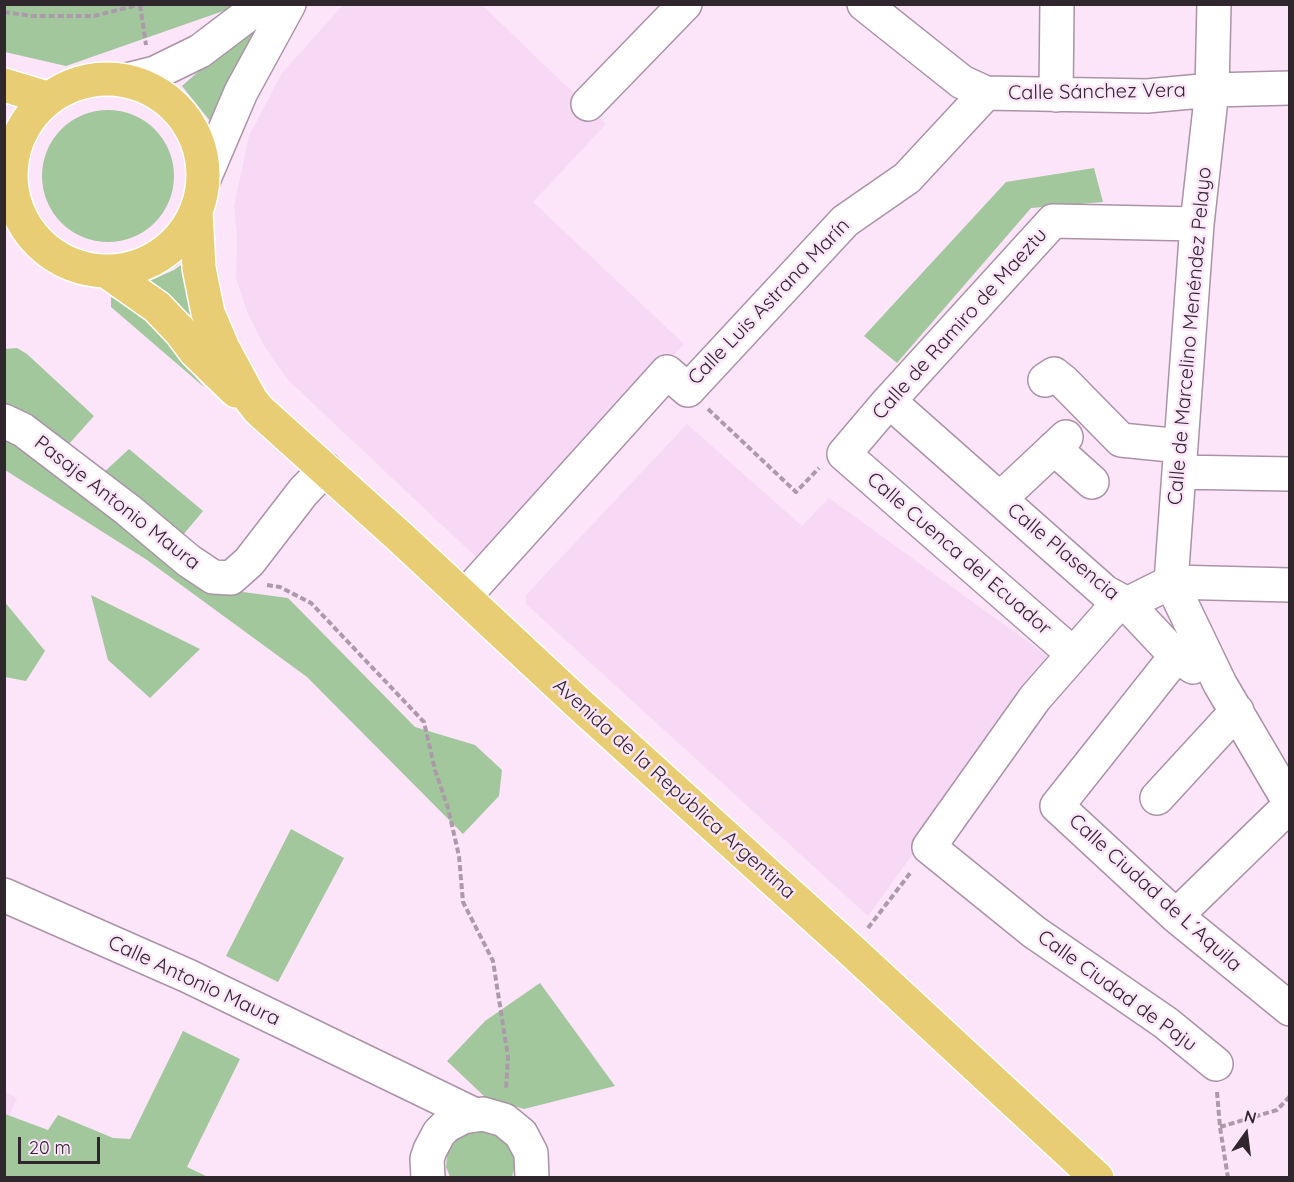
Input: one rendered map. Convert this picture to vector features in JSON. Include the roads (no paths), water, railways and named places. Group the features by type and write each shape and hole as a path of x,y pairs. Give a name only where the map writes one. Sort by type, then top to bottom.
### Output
{"main road":[{"path":"141,76 153,90 175,106 198,141 204,181 196,212 181,237 160,255 134,267 106,271 77,267 51,254 36,241 25,226 14,200 8,149 25,122 47,98 68,86 91,79 141,76"},
{"path":"4,85 47,98"},
{"name":"Avenida de la República Argentina","path":"196,212 196,245 208,313 223,348 251,400"},
{"name":"Avenida de la República Argentina","path":"106,271 157,307 218,376 237,393 251,400 1097,1178"}],"street":[{"path":"141,76 200,51 262,4"},
{"path":"204,181 241,92 289,4"},
{"path":"588,104 685,4"},
{"name":"Calle Sánchez Vera","path":"864,4 962,82 986,93 1147,96 1212,90 1290,88"},
{"path":"1056,95 1057,4"},
{"name":"Calle de Marcelino Menéndez Pelayo","path":"1176,916 1290,804 1220,684 1171,582 1197,224 1212,90 1214,4"},
{"name":"Calle Luis Astrana Marín","path":"465,596 667,372 688,390 846,221 907,178 986,93"},
{"name":"Calle de Ramiro de Maeztu","path":"844,454 889,401 1053,221 1197,224"},
{"path":"1044,380 1054,374 1121,440 1180,459 1290,474"},
{"name":"Calle Plasencia","path":"889,401 1105,592 1127,604"},
{"name":"Pasaje Antonio Maura","path":"4,421 23,430 189,561 213,577 231,578 249,562 303,492 325,469"},
{"name":"Calle Plasencia","path":"1000,499 1060,443 1092,482"},
{"name":"Calle Cuenca del Ecuador","path":"844,454 1073,654"},
{"path":"1073,654 1113,609 1171,582 1290,585"},
{"name":"Calle de Marcelino Menéndez Pelayo","path":"1127,604 1176,656 1220,684"},
{"name":"Calle Ciudad de Paju","path":"1073,654 1035,698 929,847 1034,932 1166,1023 1216,1064"},
{"name":"Calle Ciudad de L´Aquila","path":"1176,656 1057,806 1176,916 1290,1009"},
{"path":"1157,798 1237,711"},
{"name":"Calle Antonio Maura","path":"4,895 188,976 383,1071 521,1134 531,1153 532,1178"},
{"name":"Calle Antonio Maura","path":"383,1071 413,1105 421,1120 428,1168"},
{"path":"428,1168 434,1141 446,1126 463,1117 488,1117"}]}
